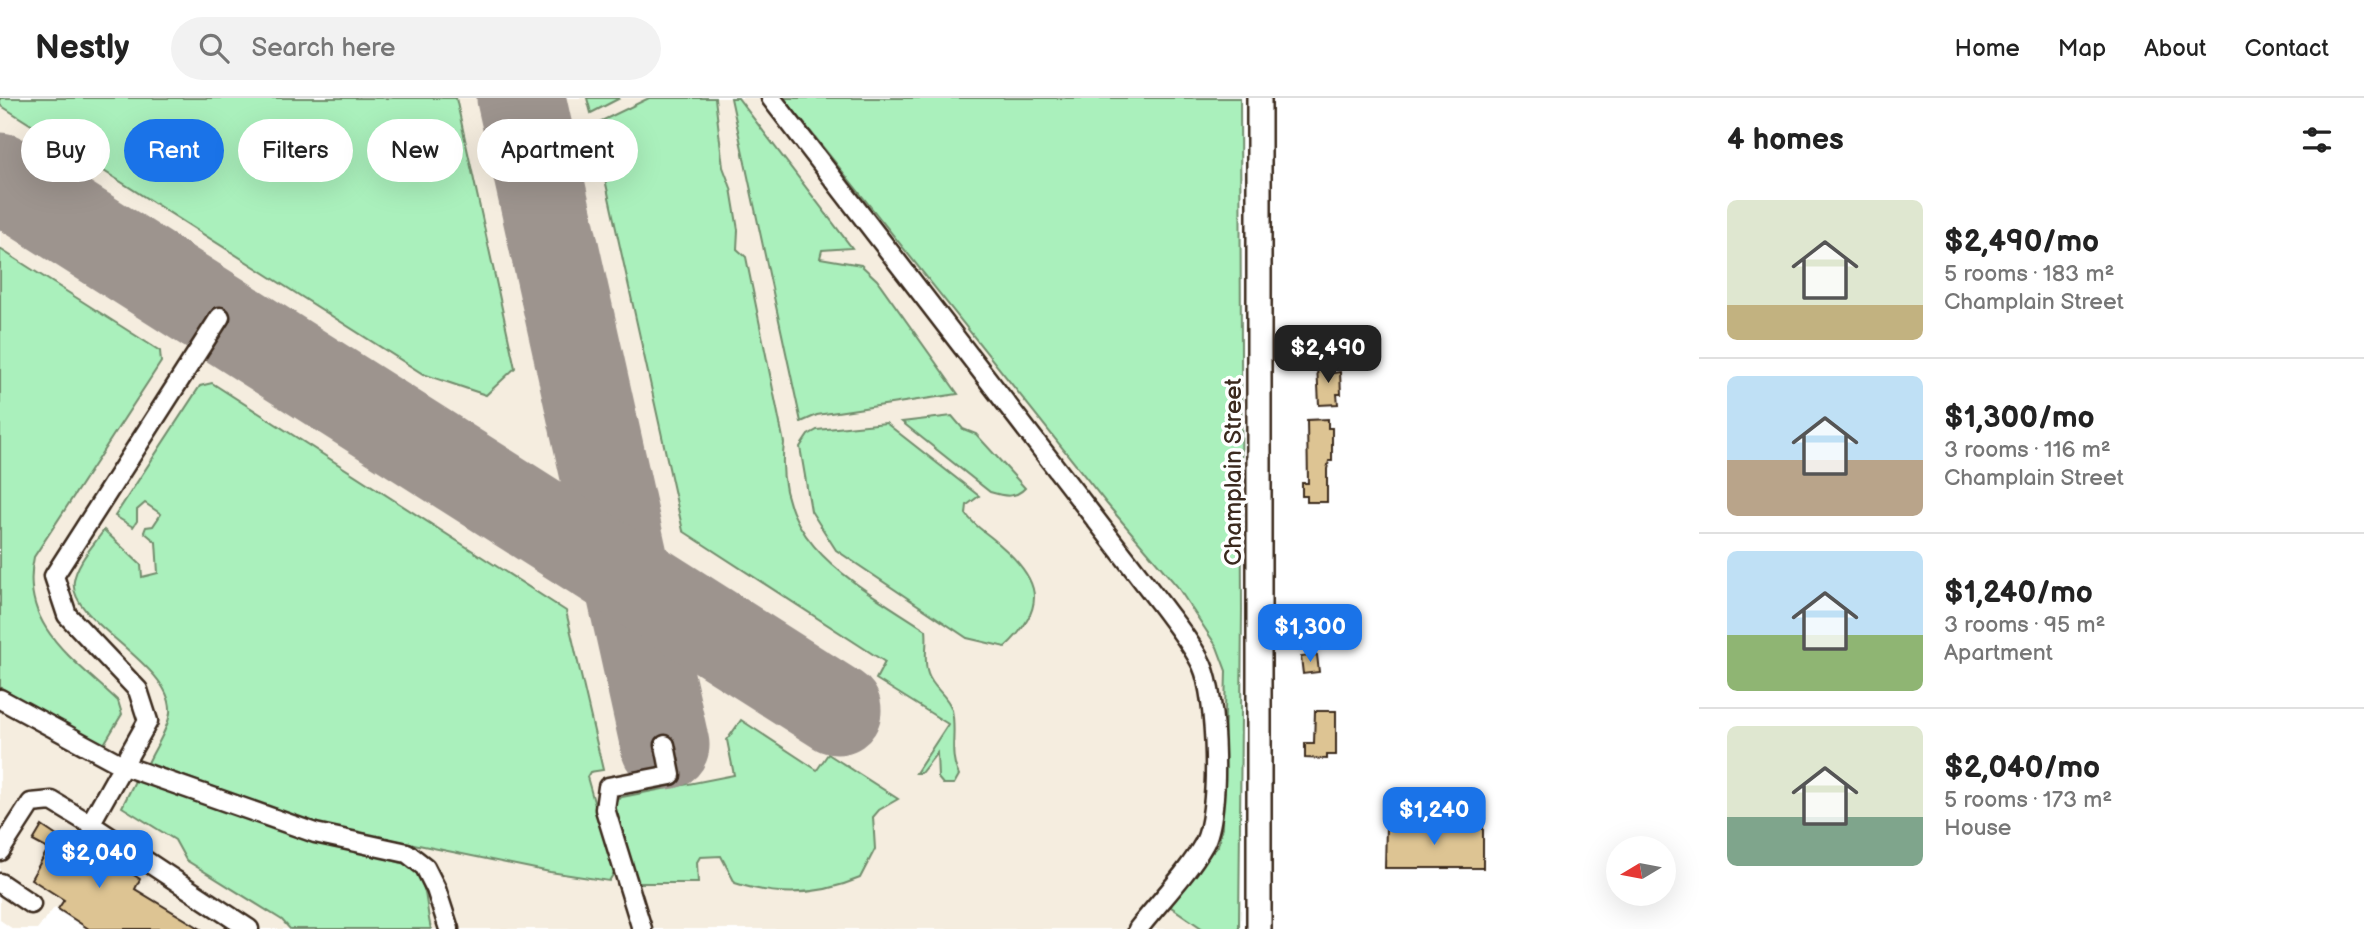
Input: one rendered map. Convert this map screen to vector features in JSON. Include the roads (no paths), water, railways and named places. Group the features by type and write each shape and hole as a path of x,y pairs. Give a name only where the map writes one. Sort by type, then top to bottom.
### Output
{"main road":[{"name":"Champlain Street","path":"1259,98 1259,929"}],"lane":[{"path":"771,98 1163,607 1203,666 1210,692 1213,724 1211,828 1203,846 1138,929"},
{"path":"90,824 148,721 138,690 67,615 54,576 220,317"},
{"path":"0,699 124,766 315,833 407,853 425,867 436,888 449,929"},
{"path":"642,929 605,809 604,797 608,787 671,775 665,745"},
{"path":"0,851 31,803 52,801 249,929"},
{"path":"0,883 31,904"}]}
